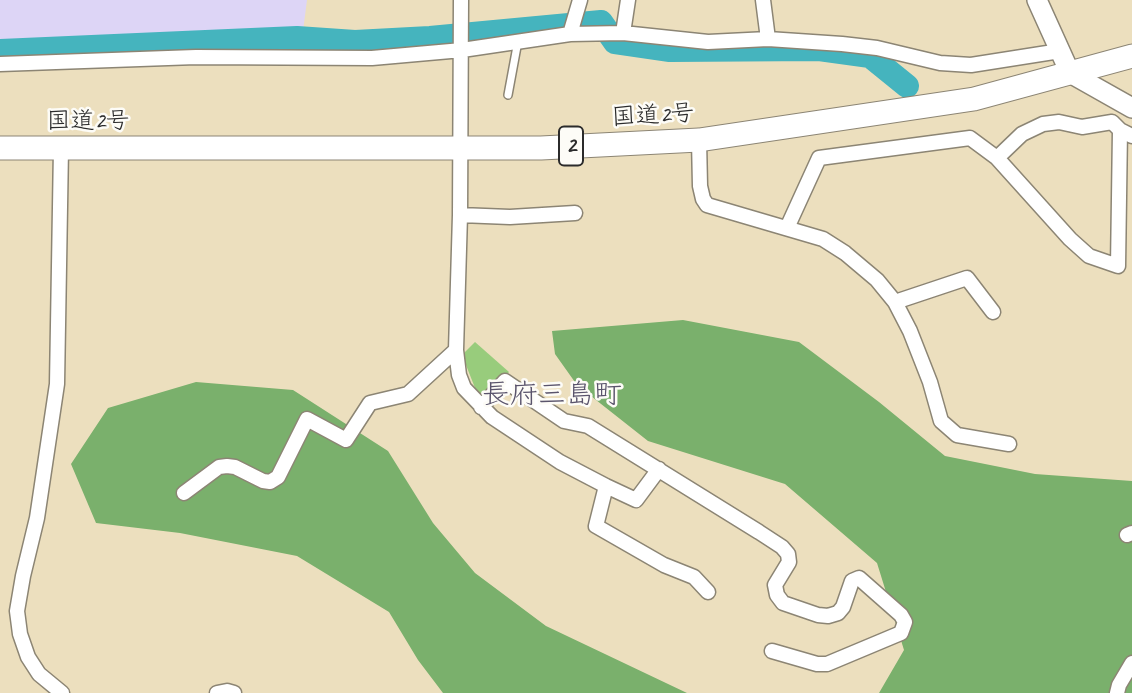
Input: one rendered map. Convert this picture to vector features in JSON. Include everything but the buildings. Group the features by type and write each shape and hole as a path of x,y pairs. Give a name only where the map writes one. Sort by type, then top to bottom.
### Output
{"highway":[{"name":"国道2号","path":"0,148 461,149 699,140 974,99 1132,56"}],"main road":[{"path":"1037,0 1070,72 1132,107"}],"street":[{"path":"461,0 461,149 456,349 459,375 464,388 481,407 519,436 561,463 636,500 659,469"},
{"path":"572,28 580,0"},
{"path":"613,33 628,0"},
{"path":"763,0 768,40"},
{"path":"0,64 196,57 372,58 462,43 518,41 572,28 708,42 807,41 877,48 940,63 971,65 1060,51"},
{"path":"787,228 819,158 971,138 1001,155 1070,239 1089,256 1118,266 1126,133 1112,122 1082,127 1059,122 1043,124 1022,134 1001,155"},
{"path":"699,140 700,186 707,205 823,239 845,253 877,280 895,302 925,369 941,421 957,435 1009,444"},
{"path":"61,148 57,384 37,518 17,611 20,634 28,657 39,674 62,693"},
{"path":"460,215 510,217 575,213"},
{"path":"895,302 967,278 993,312"},
{"path":"184,493 219,467 234,467 263,481 278,477 307,419 346,440 370,404 408,394 456,349"},
{"path":"481,407 505,381 564,421 588,426 782,547 788,554 789,562 775,585 776,595 783,603 818,615 838,613 843,607 852,581 859,578 901,615 905,622 901,633 827,664 817,664 772,651"},
{"path":"606,486 596,526 664,565 694,577 708,592"},
{"path":"1117,693 1132,663"},
{"path":"217,693 233,693"}],"lane":[{"path":"508,95 518,41"}],"shaded area":[{"path":"0,0 307,0 303,31 200,33 0,46"}],"green space":[{"path":"683,320 799,342 945,456 1035,474 1132,481 1132,693 879,693 904,650 877,563 785,484 648,441 577,385 555,354 552,331"},
{"path":"475,342 509,372 489,396 477,393 464,360 465,352"},
{"path":"196,382 293,390 388,451 433,523 475,573 546,626 687,693 443,693 418,660 389,612 297,556 180,533 96,523 71,464 108,408"}],"waterway":[{"path":"0,51 297,38 355,42 601,22 615,42 670,50 819,49 870,56 907,86"}],"district":[{"name":"長府三島町","path":"552,396"}]}
